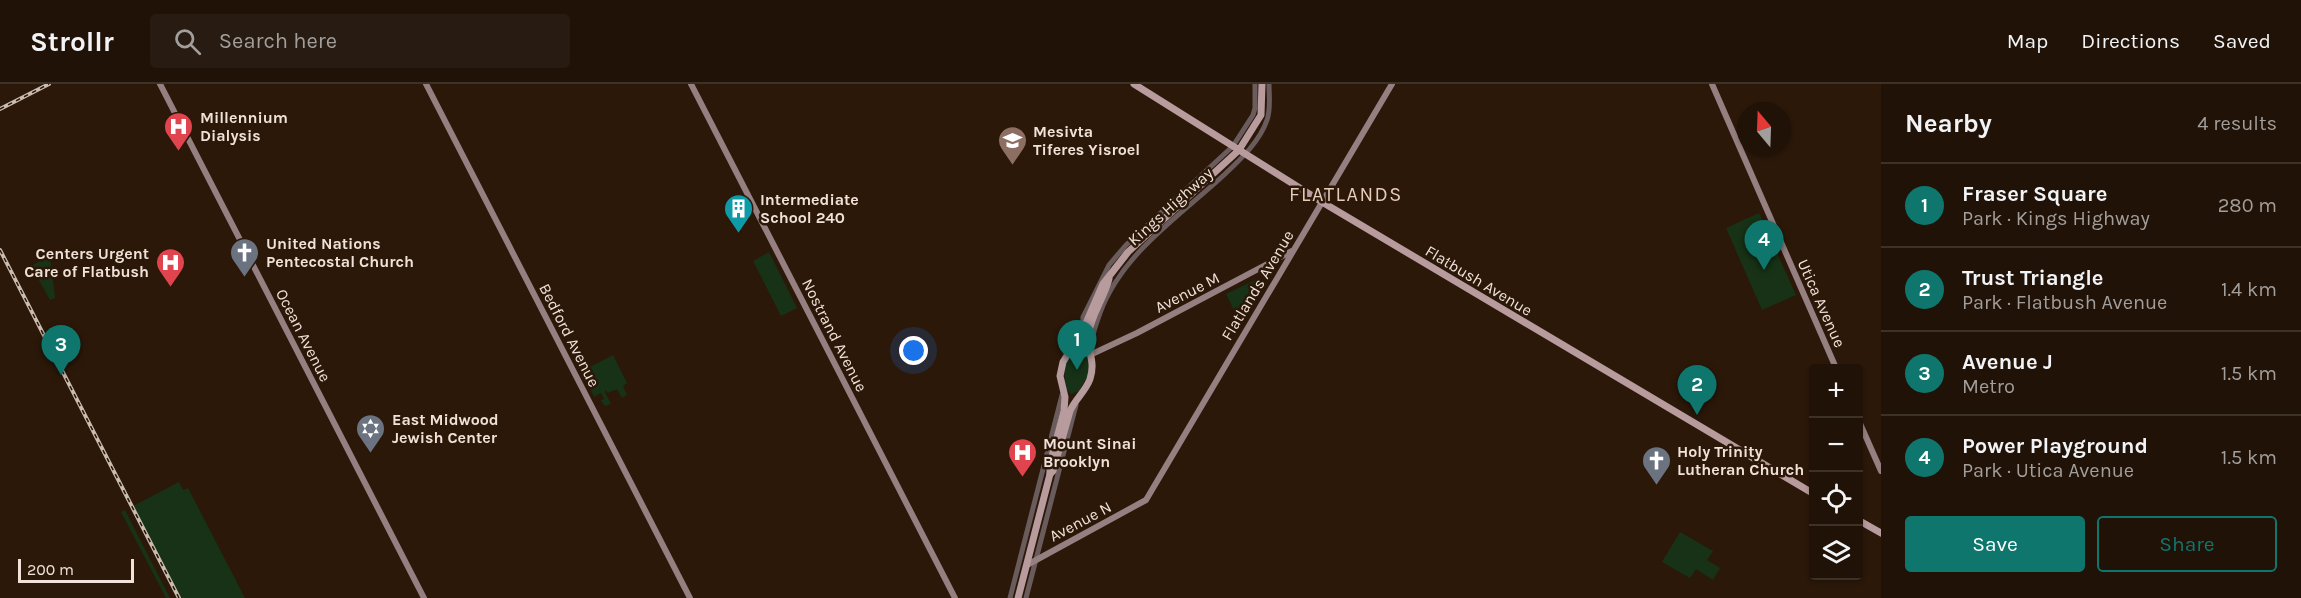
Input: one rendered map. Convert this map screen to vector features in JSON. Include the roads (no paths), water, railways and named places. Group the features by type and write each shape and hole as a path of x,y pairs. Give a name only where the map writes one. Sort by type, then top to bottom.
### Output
{"main road":[{"name":"Ocean Avenue","path":"160,84 424,598"},
{"name":"Bedford Avenue","path":"426,84 690,598"},
{"name":"Nostrand Avenue","path":"691,84 955,598"},
{"name":"Flatbush Avenue","path":"1134,84 1322,202 1809,491"},
{"name":"Kings Highway","path":"1050,474 1053,471 1072,404 1080,396 1091,375 1092,354 1088,341 1089,331 1109,279 1128,252 1239,150 1261,115 1262,84"},
{"name":"Flatlands Avenue","path":"1146,500 1392,84"},
{"name":"Utica Avenue","path":"1712,84 1834,364"},
{"name":"Avenue M","path":"1092,354 1292,251"},
{"name":"Kings Highway","path":"1018,598 1064,411 1065,397 1061,370 1066,357 1083,330 1097,295 1105,281 1109,279"},
{"path":"1072,348 1083,347 1092,354"},
{"path":"1063,390 1068,394 1080,396"},
{"path":"1863,430 1881,471"},
{"name":"Avenue N","path":"1027,565 1146,500"},
{"path":"1863,523 1881,533"}],"street":[{"name":"Kings Highway","path":"1083,330 1082,320 1090,300 1105,271 1120,252 1239,150 1255,108 1255,84"},
{"name":"Kings Highway","path":"1092,354 1092,342 1101,309 1127,265 1266,123 1270,111 1269,84"},
{"name":"Kings Highway","path":"1010,598 1063,390"},
{"name":"Kings Highway","path":"1026,598 1074,409 1080,396"}],"railway":[{"path":"0,109 49,84"},
{"path":"0,250 179,598"}],"place":[{"name":"Millennium Dialysis","path":"179,152"},
{"name":"Mesivta Tiferes Yisroel","path":"1012,166"},
{"name":"Intermediate School 240","path":"739,234"},
{"name":"Power Playground","path":"1764,270"},
{"name":"United Nations Pentecostal Church","path":"245,278"},
{"name":"Centers Urgent Care of Flatbush","path":"170,288"},
{"name":"Fraser Square","path":"1077,370"},
{"name":"Avenue J","path":"61,375"},
{"name":"Trust Triangle","path":"1697,415"},
{"name":"East Midwood Jewish Center","path":"371,454"},
{"name":"Mount Sinai Brooklyn","path":"1022,478"},
{"name":"Holy Trinity Lutheran Church","path":"1656,486"}],"district":[{"name":"FLATLANDS","path":"1346,194"}]}
